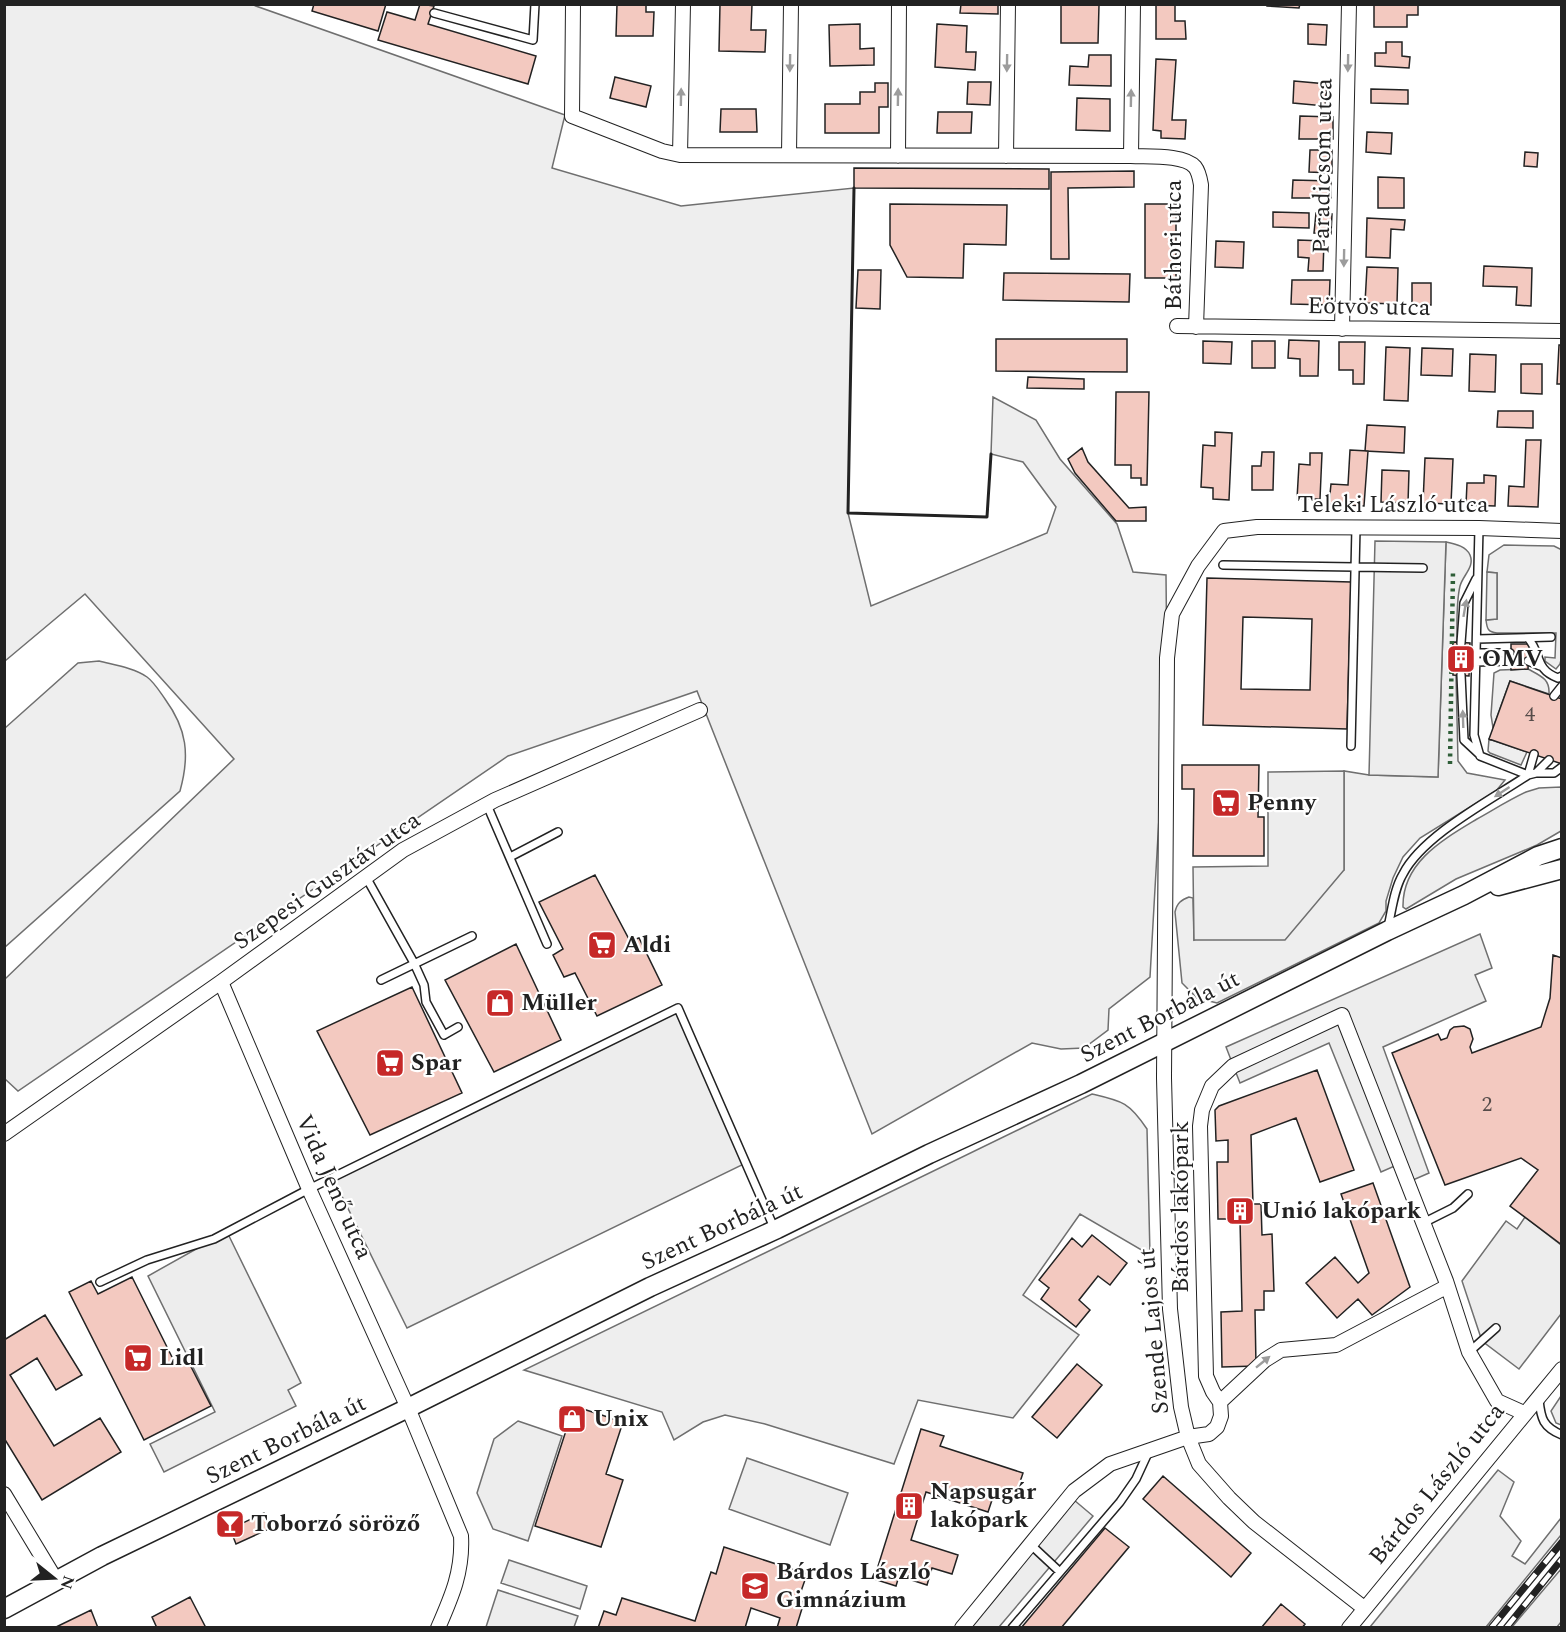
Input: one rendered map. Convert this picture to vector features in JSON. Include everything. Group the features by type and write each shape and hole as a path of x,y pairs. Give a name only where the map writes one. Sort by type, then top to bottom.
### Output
{"street":[{"path":"573,4 572,116 662,151 680,155 898,156 1131,156 1133,4"},
{"path":"680,155 683,4"},
{"path":"789,154 791,4"},
{"path":"898,156 899,4"},
{"path":"1006,156 1008,4"},
{"name":"Paradicsom utca","path":"1342,329 1349,4"},
{"name":"Báthori utca","path":"1131,156 1176,159 1189,162 1197,169 1201,185 1196,327"},
{"name":"Eötvös utca","path":"1177,326 1562,331"},
{"name":"Teleki László utca","path":"1224,531 1257,527 1479,528 1562,531"},
{"name":"Szende Lajos út","path":"1224,531 1198,566 1172,614 1167,658 1165,1044 1170,1309 1178,1381 1188,1437 1199,1464 1254,1522 1365,1608"},
{"name":"Szepesi Gusztáv utca","path":"4,1134 221,982 403,850 487,805 699,710"},
{"path":"1538,856 1562,836"},
{"name":"Szent Borbála út","path":"4,1609 56,1580 650,1287 1165,1044 1387,931 1464,896 1538,856 1562,848"},
{"name":"Szent Borbála út","path":"1464,896 1558,872"},
{"name":"Vida Jenő utca","path":"221,982 309,1189 408,1408 461,1536 460,1572 438,1628"},
{"name":"Bárdos lakópark","path":"1220,1402 1206,1376 1200,1126 1202,1110 1212,1086 1233,1066 1342,1015 1423,1223"},
{"path":"1423,1223 1469,1352 1497,1401 1524,1413"},
{"path":"962,1628 1074,1491 1110,1464 1188,1437 1209,1434 1217,1427 1221,1416 1220,1402 1265,1360 1281,1350 1336,1345 1446,1287"},
{"name":"Bárdos László utca","path":"1349,1628 1562,1369"},
{"path":"4,1494 56,1580"}],"lane":[{"path":"434,13 533,40 535,4"},
{"path":"1351,746 1356,527"},
{"path":"1479,528 1474,735 1480,756"},
{"path":"1223,565 1423,568"},
{"path":"1461,643 1464,603 1478,576"},
{"path":"1477,639 1551,637"},
{"path":"1528,638 1534,645 1540,666"},
{"path":"1476,653 1510,653"},
{"path":"1537,655 1528,657 1548,674 1558,678 1562,676"},
{"path":"1476,662 1511,661"},
{"path":"1461,675 1464,740 1480,756 1528,775"},
{"path":"1554,696 1562,686"},
{"path":"1528,775 1534,754"},
{"path":"1387,931 1401,876 1427,842 1536,772 1550,760"},
{"path":"1536,772 1554,773 1562,767"},
{"path":"487,805 547,944"},
{"path":"510,857 558,832"},
{"path":"366,877 414,963 424,985 426,1002 444,1035 458,1027"},
{"path":"381,980 471,936"},
{"path":"100,1282 147,1260 214,1239 309,1189 678,1008 772,1223 777,1229"},
{"path":"1423,1223 1453,1208 1468,1194"},
{"path":"1469,1352 1496,1328"},
{"path":"1539,1397 1540,1412 1545,1425 1562,1435"},
{"path":"1012,1628 1120,1502 1136,1479 1149,1449"},
{"path":"1030,1544 1060,1572"}],"shaded area":[{"path":"5,5 253,5 565,115 552,168 681,206 854,188 848,513 871,606 1047,533 1056,507 1023,462 991,454 993,397 1036,420 1060,459 1117,524 1133,572 1166,575 1167,676 1150,977 1109,1009 1108,1030 1084,1048 1061,1049 1032,1043 872,1134 697,691 508,756 18,1091 5,1079 5,979 234,759 85,594 5,661"},
{"path":"1375,541 1446,542 1438,777 1369,775"},
{"path":"1446,542 1463,547 1471,559 1470,567 1460,586 1457,606 1457,642 1453,643 1458,761 1467,773 1505,780 1496,791 1420,838 1403,857 1393,878 1386,901 1386,911 1379,923 1217,1003 1197,998 1182,983 1175,912 1180,902 1189,897 1193,898 1194,940 1344,870 1344,771 1369,775 1438,777"},
{"path":"1504,545 1554,546 1562,550 1562,656 1556,669 1545,661 1545,657 1555,658 1556,633 1497,633 1488,628 1486,620 1497,619 1497,573 1487,572 1489,555"},
{"path":"1487,572 1497,573 1497,619 1486,620"},
{"path":"99,661 130,669 147,677 157,687 172,710 182,732 184,743 185,766 180,791 5,947 5,728 78,663"},
{"path":"1528,669 1546,681 1549,694 1510,681 1493,728 1491,715 1494,673 1500,670"},
{"path":"1489,739 1527,752 1521,765 1490,753 1488,751"},
{"path":"1344,771 1344,870 1285,940 1194,940 1193,867 1268,866 1268,772"},
{"path":"1561,787 1561,831 1537,845 1456,879 1406,909 1403,907 1410,877 1417,865 1439,844 1477,819 1526,792 1539,788"},
{"path":"1480,934 1492,968 1475,975 1486,1001 1383,1047 1429,1173 1413,1180 1406,1161 1381,1172 1329,1043 1240,1083 1226,1047"},
{"path":"678,1008 746,1163 407,1328 333,1178"},
{"path":"1092,1094 1124,1104 1135,1113 1147,1129 1150,1255 1080,1214 1023,1295 1079,1335 1013,1418 918,1400 894,1464 765,1424 725,1415 703,1422 674,1440 662,1412 524,1370"},
{"path":"1525,1217 1561,1245 1561,1314 1519,1369 1482,1341 1462,1281 1506,1221 1517,1229"},
{"path":"229,1236 301,1383 288,1390 296,1406 164,1472 150,1444 215,1412 148,1276 214,1239"},
{"path":"1561,1396 1561,1425 1556,1423 1551,1411"},
{"path":"518,1421 562,1436 528,1541 493,1529 477,1493 494,1439"},
{"path":"747,1458 848,1493 830,1545 729,1509"},
{"path":"1498,1470 1514,1482 1500,1516 1521,1541 1512,1556 1525,1564 1561,1518 1561,1535 1486,1627 1370,1627"},
{"path":"1074,1500 1093,1516 999,1627 965,1627"},
{"path":"509,1560 587,1586 580,1609 501,1583"},
{"path":"1561,1569 1561,1622 1557,1627 1512,1627"},
{"path":"498,1590 578,1616 574,1627 486,1627"}],"building":[{"path":"314,4 386,4 378,31 312,11"},
{"path":"420,4 434,6 428,24 536,56 528,84 378,40 387,12 415,20"},
{"path":"617,4 646,4 646,12 654,12 653,36 616,36"},
{"path":"720,4 752,4 751,30 766,30 765,52 719,51"},
{"path":"961,4 998,4 998,14 960,13"},
{"path":"1156,4 1175,4 1175,21 1185,21 1186,39 1156,39"},
{"path":"1267,4 1300,4 1299,8 1267,6"},
{"path":"1374,4 1418,4 1418,15 1407,15 1407,27 1374,27"},
{"path":"1061,5 1099,5 1098,43 1061,43"},
{"path":"860,24 860,49 874,48 874,65 830,66 829,25"},
{"path":"937,24 967,26 966,52 976,52 975,70 935,67"},
{"path":"1308,24 1327,25 1326,45 1308,44"},
{"path":"1386,42 1402,42 1402,56 1410,57 1409,68 1375,66 1375,53 1386,53"},
{"path":"1089,55 1111,55 1111,86 1069,85 1070,66 1088,67"},
{"path":"1156,59 1176,60 1172,120 1186,120 1185,139 1161,138 1161,131 1153,130"},
{"path":"615,77 651,86 646,107 610,98"},
{"path":"1294,81 1327,84 1325,106 1293,103"},
{"path":"968,82 991,82 990,105 967,104"},
{"path":"875,83 888,83 888,107 879,107 879,133 825,133 825,104 860,104 860,92 875,92"},
{"path":"1371,89 1408,90 1408,104 1371,103"},
{"path":"1077,98 1110,99 1110,131 1076,130"},
{"path":"721,109 756,109 757,132 720,132"},
{"path":"938,112 972,112 971,133 937,133"},
{"path":"1300,116 1333,117 1333,139 1299,139"},
{"path":"1367,132 1392,133 1391,154 1366,152"},
{"path":"1310,150 1332,150 1332,173 1309,172"},
{"path":"1525,152 1538,153 1537,167 1524,166"},
{"path":"854,168 1049,169 1049,189 854,188"},
{"path":"1134,171 1134,187 1068,188 1069,259 1051,259 1051,172"},
{"path":"1378,177 1404,178 1404,208 1378,208"},
{"path":"1293,180 1331,181 1331,198 1292,198"},
{"path":"890,204 1007,205 1006,245 964,244 963,278 907,277 890,245"},
{"path":"1145,204 1176,204 1176,278 1145,278"},
{"path":"1273,212 1309,213 1309,228 1273,227"},
{"path":"1316,213 1332,214 1331,234 1314,233"},
{"path":"1367,218 1405,220 1404,230 1391,229 1390,258 1366,257"},
{"path":"1298,240 1324,241 1323,271 1308,271 1309,258 1298,257"},
{"path":"1216,241 1244,242 1243,268 1215,267"},
{"path":"1484,266 1532,268 1531,306 1516,305 1517,287 1483,286"},
{"path":"1367,267 1398,268 1397,304 1365,303"},
{"path":"858,270 881,270 880,309 856,308"},
{"path":"1004,273 1130,274 1129,302 1003,300"},
{"path":"1292,280 1330,280 1329,305 1291,304"},
{"path":"1412,283 1431,283 1431,305 1412,305"},
{"path":"996,339 1127,339 1127,372 996,371"},
{"path":"1289,340 1319,341 1318,376 1300,376 1300,359 1288,358"},
{"path":"1203,341 1232,342 1231,364 1203,363"},
{"path":"1252,341 1275,341 1275,368 1252,368"},
{"path":"1339,342 1365,342 1364,384 1353,384 1353,370 1339,370"},
{"path":"1559,345 1562,345 1562,384 1557,384"},
{"path":"1386,347 1410,348 1408,401 1384,400"},
{"path":"1422,348 1453,349 1452,376 1421,375"},
{"path":"1470,354 1496,355 1495,392 1469,391"},
{"path":"1521,364 1542,364 1542,394 1521,393"},
{"path":"1028,377 1084,379 1084,389 1027,388"},
{"path":"1116,392 1149,392 1147,485 1141,485 1141,478 1131,478 1131,465 1115,465"},
{"path":"1498,411 1533,411 1533,428 1497,427"},
{"path":"1367,425 1405,427 1404,453 1365,451"},
{"path":"1215,432 1232,433 1229,500 1213,499 1213,488 1201,487 1203,445 1215,446"},
{"path":"1526,440 1541,440 1538,507 1508,506 1509,486 1524,487"},
{"path":"1082,448 1088,462 1129,508 1146,507 1146,521 1116,521 1075,473 1068,459"},
{"path":"1350,450 1368,451 1364,506 1329,504 1331,484 1348,485"},
{"path":"1262,452 1274,452 1273,490 1252,490 1252,466 1261,466"},
{"path":"1310,453 1322,453 1320,499 1297,499 1299,464 1310,465"},
{"path":"1425,458 1453,459 1451,504 1423,503"},
{"path":"1382,470 1409,471 1408,503 1381,502"},
{"path":"1484,475 1496,476 1495,506 1466,505 1467,483 1484,483"},
{"path":"1207,578 1351,582 1347,729 1203,725","holes":["1243,617 1312,619 1310,690 1241,689"]},
{"name":"OMV","path":"1453,642 1470,643 1469,676 1453,675"},
{"name":"OMV","path":"1511,644 1529,644 1528,669 1511,670"},
{"name":"OMV","path":"1510,681 1562,699 1562,764 1489,739"},
{"name":"Penny","path":"1182,765 1259,765 1258,817 1264,817 1264,856 1193,856 1194,789 1182,789"},
{"name":"Aldi","path":"595,875 630,941 639,938 662,985 597,1016 575,973 564,977 553,955 563,949 539,902"},
{"name":"Müller","path":"516,944 561,1040 494,1072 445,980"},
{"path":"1553,955 1562,958 1562,1245 1510,1206 1538,1170 1521,1158 1445,1185 1392,1053 1438,1034 1441,1040 1447,1038 1454,1027 1464,1026 1470,1029 1473,1039 1470,1047 1472,1053 1541,1027 1550,998"},
{"name":"Spar","path":"412,987 462,1093 370,1135 317,1031"},
{"name":"Unió lakópark","path":"1317,1070 1354,1170 1320,1182 1296,1118 1251,1135 1253,1204 1261,1204 1262,1235 1272,1234 1274,1291 1264,1291 1264,1310 1255,1310 1256,1366 1222,1367 1221,1312 1242,1311 1240,1219 1218,1219 1217,1162 1228,1162 1228,1140 1216,1141 1215,1110 1219,1106"},
{"name":"Unió lakópark","path":"1373,1183 1410,1287 1372,1315 1358,1299 1337,1318 1306,1283 1335,1257 1358,1283 1369,1273 1341,1194"},
{"path":"1092,1235 1127,1263 1110,1285 1098,1276 1079,1300 1090,1310 1076,1327 1041,1299 1049,1288 1039,1280 1072,1238 1082,1247"},
{"name":"Lidl","path":"132,1277 174,1361 185,1355 211,1406 144,1440 69,1292 91,1281 98,1294"},
{"path":"45,1315 82,1375 56,1390 37,1358 10,1375 54,1446 100,1418 121,1452 42,1500 4,1438 4,1340"},
{"name":"Napsugár lakópark","path":"1077,1364 1102,1385 1057,1438 1032,1417"},
{"path":"574,1406 623,1422 606,1474 623,1480 601,1547 535,1526"},
{"name":"Napsugár lakópark","path":"921,1429 944,1436 940,1446 1023,1473 1014,1500 994,1494 988,1512 926,1492 911,1540 958,1555 952,1574 932,1568 927,1585 899,1576 896,1586 874,1579"},
{"path":"1163,1476 1251,1553 1231,1577 1143,1499"},
{"path":"264,1513 271,1528 236,1544 230,1529"},
{"path":"1105,1528 1129,1547 1061,1628 1021,1628"},
{"name":"Bárdos László Gimnázium","path":"724,1547 807,1574 798,1600 804,1602 796,1628 777,1628 780,1618 751,1608 745,1628 598,1628 604,1611 616,1615 622,1598 695,1621 711,1572 716,1574"},
{"path":"190,1597 206,1628 157,1628 152,1617"},
{"path":"1281,1604 1305,1624 1302,1628 1261,1628"},
{"path":"91,1610 98,1628 54,1628"}],"railway":[{"path":"1491,1628 1562,1542"},
{"path":"1506,1628 1562,1559"}],"hedge":[{"path":"1450,764 1453,571"}],"wall":[{"path":"854,188 848,513 987,517 991,454"}],"place":[{"name":"OMV","path":"1461,659"},
{"name":"Penny","path":"1226,803"},
{"name":"Aldi","path":"602,945"},
{"name":"Müller","path":"500,1003"},
{"name":"Spar","path":"390,1063"},
{"name":"Unió lakópark","path":"1240,1211"},
{"name":"Lidl","path":"138,1358"},
{"name":"Unix","path":"572,1419"},
{"name":"Napsugár lakópark","path":"909,1506"},
{"name":"Toborzó söröző","path":"230,1524"},
{"name":"Bárdos László Gimnázium","path":"755,1586"}]}
